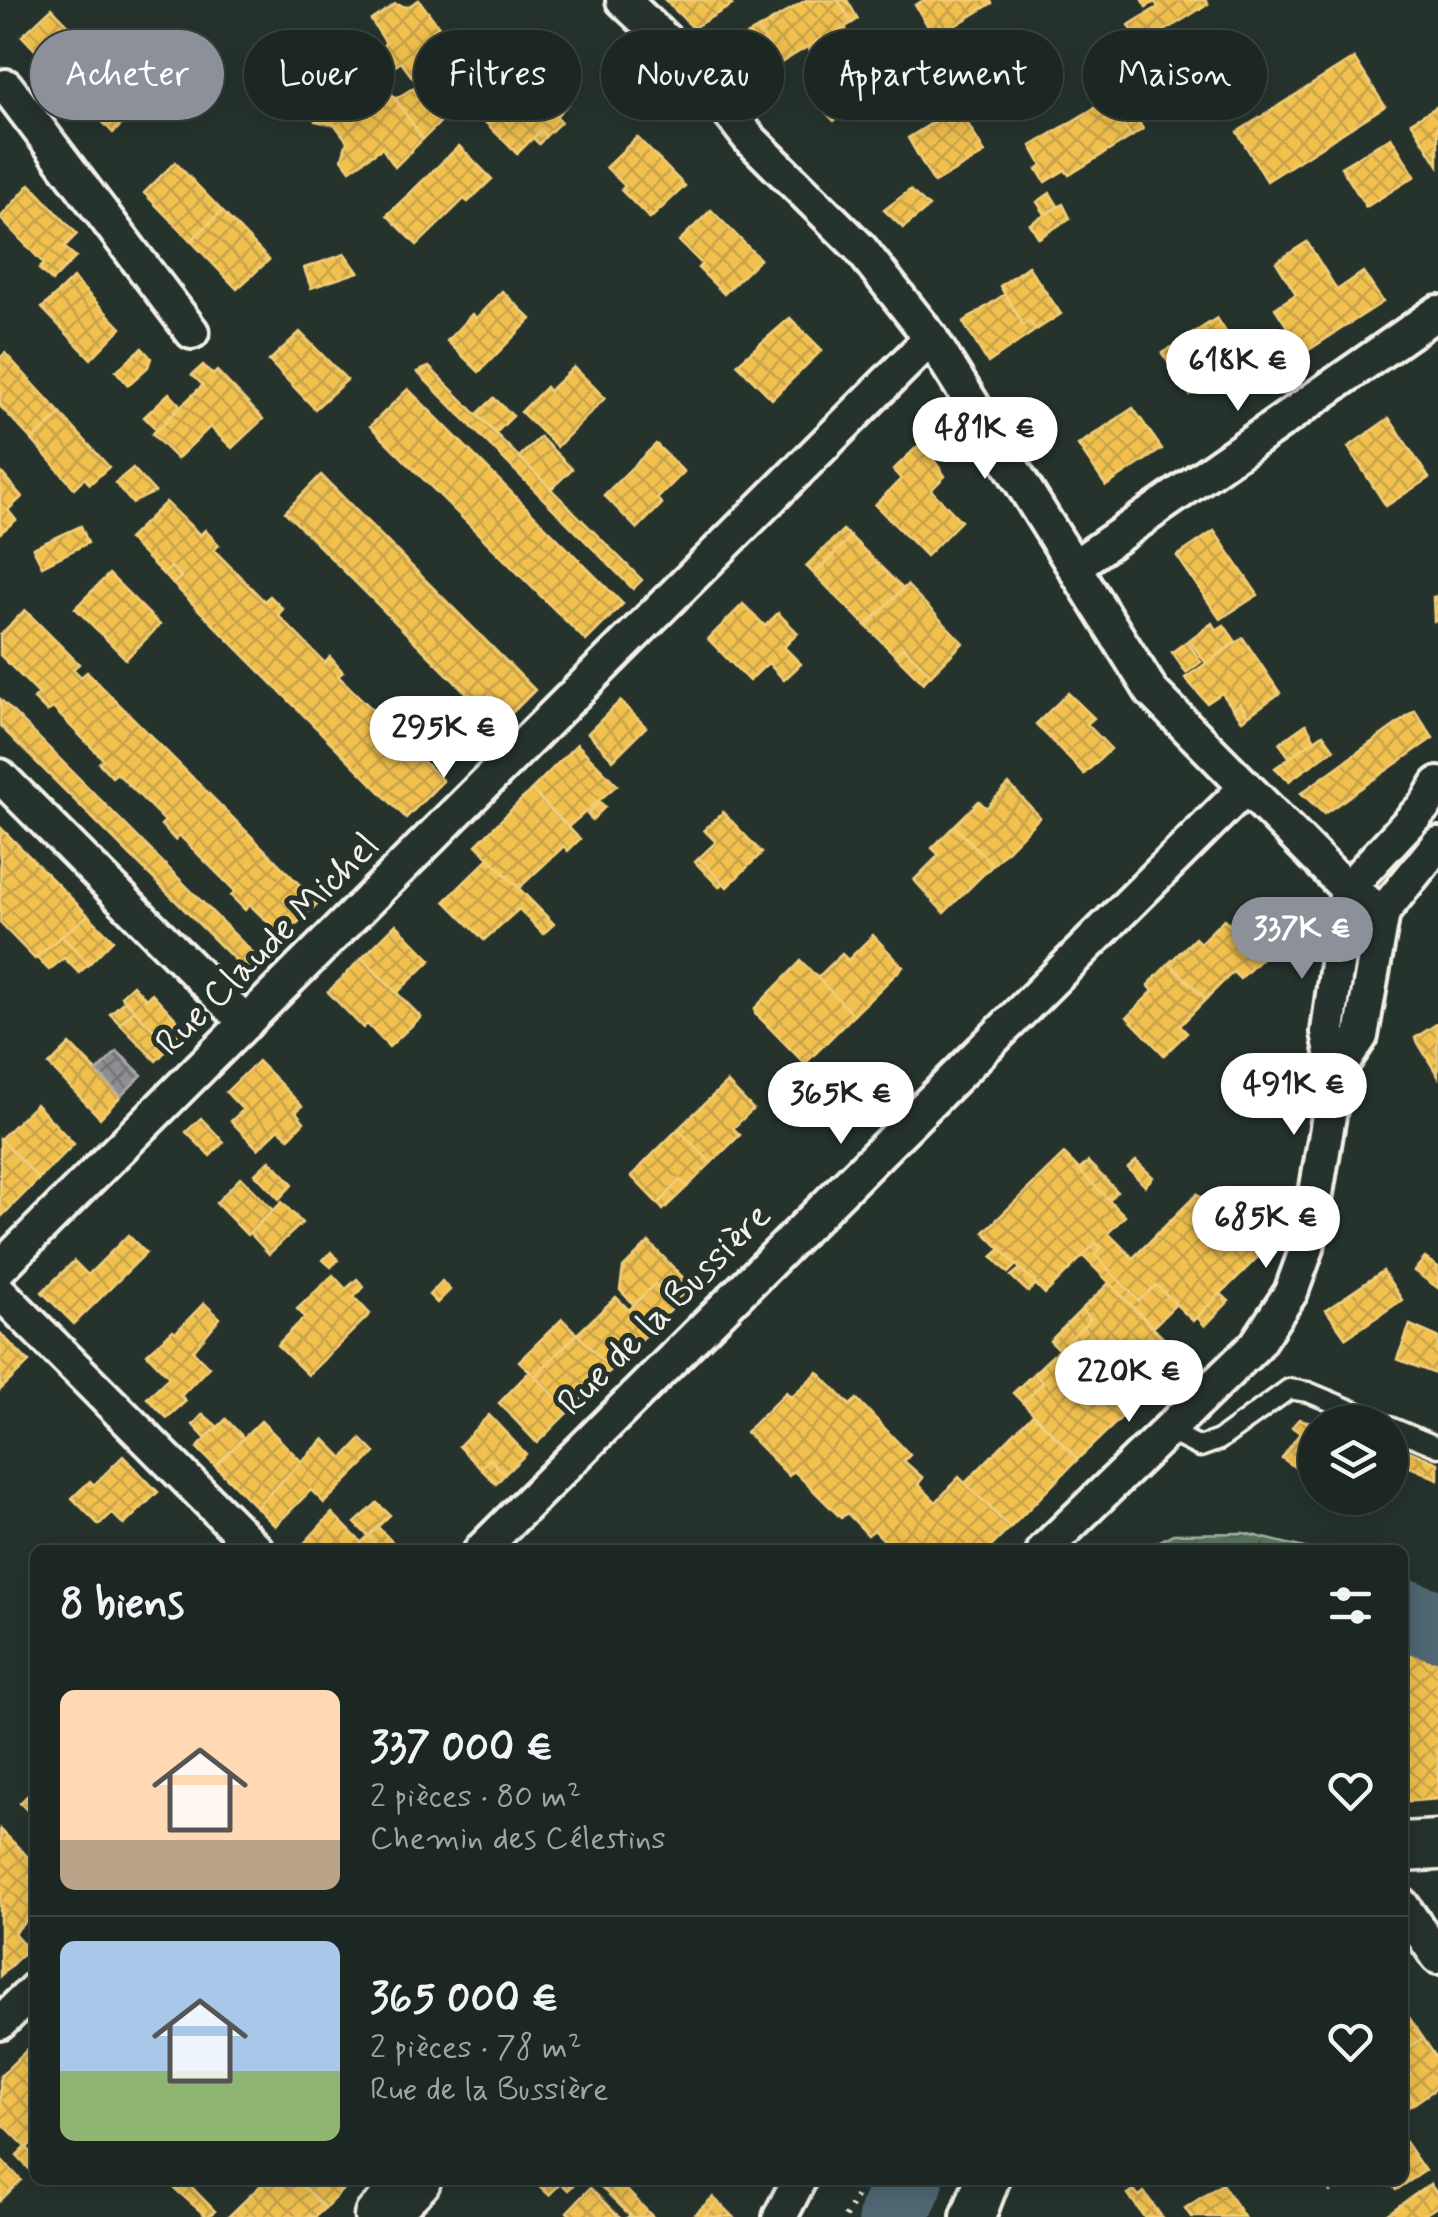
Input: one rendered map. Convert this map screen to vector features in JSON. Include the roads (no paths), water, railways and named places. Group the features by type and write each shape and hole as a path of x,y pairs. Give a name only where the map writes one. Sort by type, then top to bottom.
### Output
{"main road":[{"path":"1408,1846 1438,1844"},
{"path":"379,2217 411,2185"}],"street":[{"path":"624,0 695,68 748,138 860,248 931,338 1152,692 1346,889 1383,912"},
{"path":"2,90 192,332"},
{"path":"1075,566 1438,312"},
{"name":"Rue Claude Michel","path":"0,1268 931,338"},
{"path":"0,776 246,1024"},
{"path":"1049,1545 1256,1345 1291,1292 1307,1248 1336,1073 1328,1032 1346,889 1426,804 1438,784"},
{"name":"Rue de la Bussière","path":"487,1545 1245,788"},
{"path":"1336,1073 1361,1036 1383,912 1438,844"},
{"path":"0,1292 252,1545"},
{"path":"1408,1913 1438,1957"},
{"path":"0,2023 30,1994"},
{"path":"780,2217 796,2185"}],"lane":[{"path":"1168,1431 1200,1447 1219,1440 1289,1389 1339,1405"},
{"path":"1408,1434 1438,1447"}],"waterway":[{"path":"1408,1615 1438,1626"},
{"path":"893,2217 907,2185"}]}
